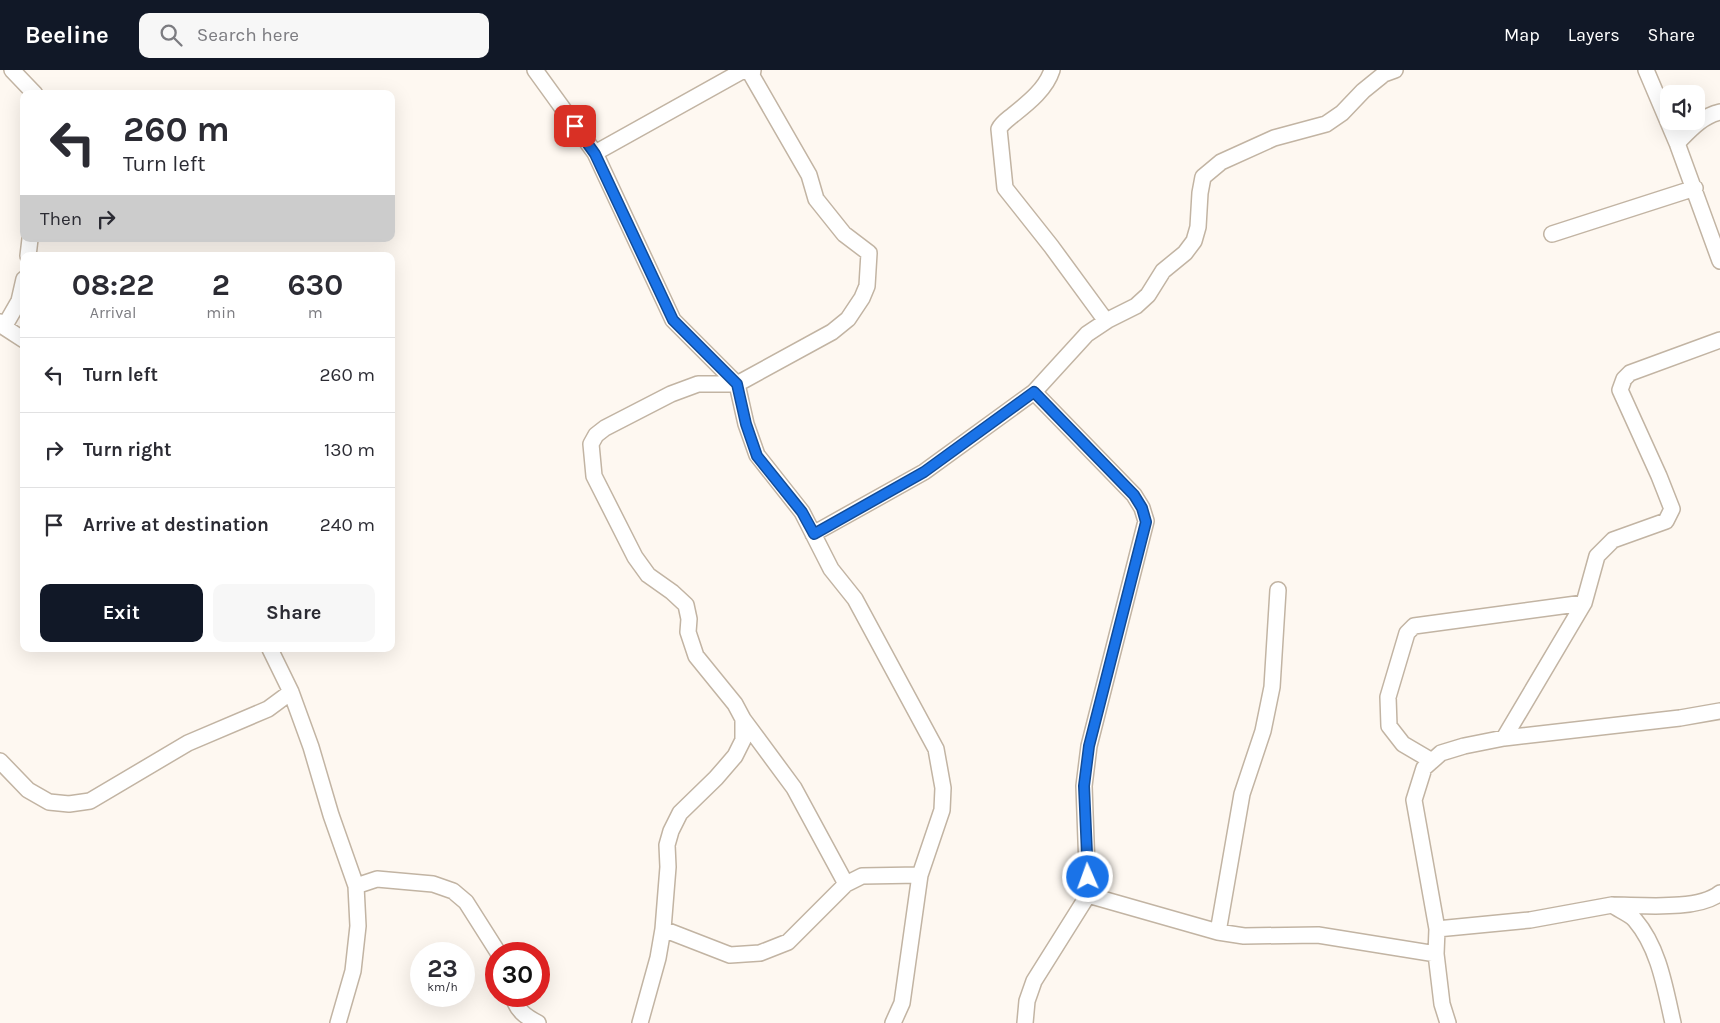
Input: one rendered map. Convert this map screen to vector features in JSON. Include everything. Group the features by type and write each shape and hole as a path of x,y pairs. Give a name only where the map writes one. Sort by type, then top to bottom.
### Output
{"street":[{"path":"12,70 31,90"},
{"path":"535,70 595,154 673,320 737,384 746,424 757,456 802,512 831,569 855,599 936,749 943,788 942,810 920,875 902,1003 893,1023"},
{"path":"595,154 744,70"},
{"path":"753,70 752,76 809,175 816,199 844,234 869,252 867,286 862,298 848,319 832,332 737,384 698,384 671,394 605,428 596,435 591,444 591,452 594,476 635,557 648,574 686,605 689,619 688,632 696,656 735,704 794,788 846,884"},
{"path":"1052,70 1045,85 998,129 1005,188 1051,246 1106,321"},
{"path":"814,534 924,472 1034,392 1087,334 1106,321 1136,306 1148,295 1163,271 1185,253 1194,240 1198,227 1203,177 1220,162 1274,138 1326,124 1342,113 1363,91 1384,74 1395,70"},
{"path":"1646,70 1678,143 1720,261"},
{"path":"1678,143 1696,123 1720,112"},
{"path":"1552,234 1695,188"},
{"path":"20,297 19,301 2,324 20,337"},
{"path":"1504,738 1584,603 1597,556 1612,540 1666,521 1672,509 1620,390 1624,379 1630,373 1720,340"},
{"path":"1024,1023 1027,1001 1034,980 1088,895 1084,786 1089,746 1146,522 1142,508 1134,495 1034,392"},
{"path":"1218,932 1242,794 1263,731 1272,687 1278,590"},
{"path":"1432,761 1403,744 1389,726 1388,697 1407,633 1414,626 1584,603"},
{"path":"271,652 290,692 311,747 331,815 356,886 358,926 353,971 336,1022"},
{"path":"0,761 28,790 49,802 69,804 90,801 188,744 268,709 290,692"},
{"path":"1448,1023 1442,1004 1436,954 1437,929 1414,800 1424,768 1441,753 1504,738 1680,718 1720,711"},
{"path":"640,1023 658,958 663,929 668,867 667,845 671,831 680,813 716,778 735,756 743,740 744,719"},
{"path":"663,929 730,955 760,953 788,942 846,884 862,876 920,875"},
{"path":"356,886 378,879 433,884 452,891 466,902 491,942"},
{"path":"1437,929 1530,920 1612,905 1688,905 1712,899 1720,893"},
{"path":"1088,895 1218,932 1244,936 1318,935 1436,954"},
{"path":"1612,905 1634,919 1652,945 1663,980 1673,1023"},
{"path":"518,1007 522,1013 538,1023"}],"route":[{"path":"575,126 595,154 673,320 737,384 746,424 757,456 802,512 814,534 924,472 1034,392 1134,495 1142,508 1146,522 1089,746 1084,786 1088,877"}]}
